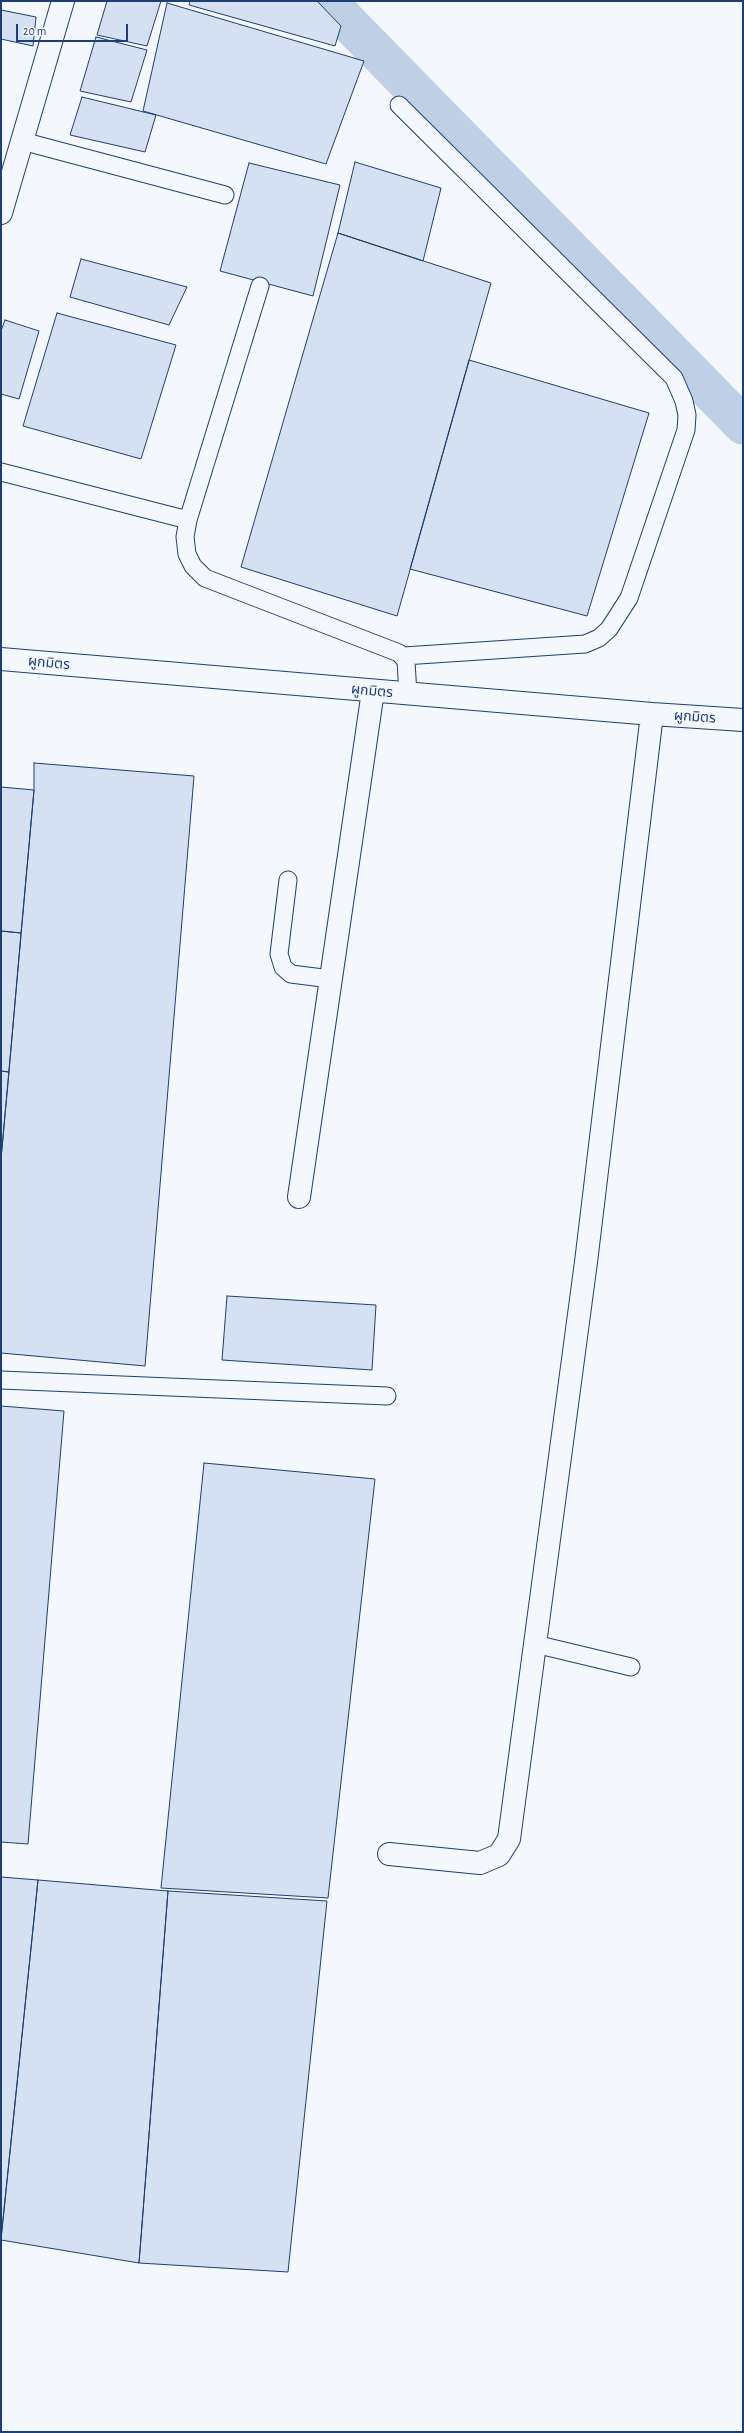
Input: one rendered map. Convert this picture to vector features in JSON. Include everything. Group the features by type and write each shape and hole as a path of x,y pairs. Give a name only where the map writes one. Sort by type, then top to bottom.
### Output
{"street":[{"path":"1,213 63,1"},
{"name":"ผูกมิตร","path":"1,659 408,694 743,720"},
{"path":"299,1197 373,691"},
{"path":"389,1854 480,1863 499,1856 509,1839 587,1254 652,714"}],"lane":[{"path":"260,286 188,520 185,537 187,554 194,566 205,578 262,602 331,625 404,656 585,644 599,638 609,629 629,598 686,430 687,415 684,401 674,378 399,105"},
{"path":"22,141 225,195"},
{"path":"1,472 188,520"},
{"path":"404,656 408,694"},
{"path":"288,880 279,954 283,967 291,974 331,979"},
{"path":"1,1380 387,1396"},
{"path":"535,1644 631,1667"}],"building":[{"path":"107,1 161,1 147,46 97,35"},
{"path":"190,1 317,1 341,26 335,46 189,5"},
{"path":"167,3 364,61 326,164 143,111"},
{"path":"1,10 36,17 33,46 1,39"},
{"path":"96,37 147,50 131,102 80,91"},
{"path":"82,97 156,115 145,152 70,135"},
{"path":"355,162 441,188 423,261 338,233"},
{"path":"249,163 340,185 313,296 220,271"},
{"path":"338,233 491,283 397,616 241,567"},
{"path":"81,259 187,287 169,325 70,297"},
{"path":"57,313 176,345 141,459 23,426"},
{"path":"5,320 39,331 19,399 1,394 1,331"},
{"path":"469,360 649,413 587,616 410,569"},
{"path":"34,763 194,776 145,1366 1,1353 1,1159 34,790"},
{"path":"1,787 34,790 21,933 1,931"},
{"path":"1,931 21,933 9,1072 1,1071"},
{"path":"1,1071 9,1072 1,1159"},
{"path":"227,1296 376,1305 372,1370 222,1360"},
{"path":"1,1406 64,1411 28,1844 1,1842"},
{"path":"204,1463 375,1479 328,1898 161,1888"},
{"path":"1,1877 38,1880 1,2238"},
{"path":"38,1880 168,1891 139,2263 1,2240"},
{"path":"168,1891 327,1901 288,2272 139,2263"}],"waterway":[{"path":"327,1 743,425"}]}
